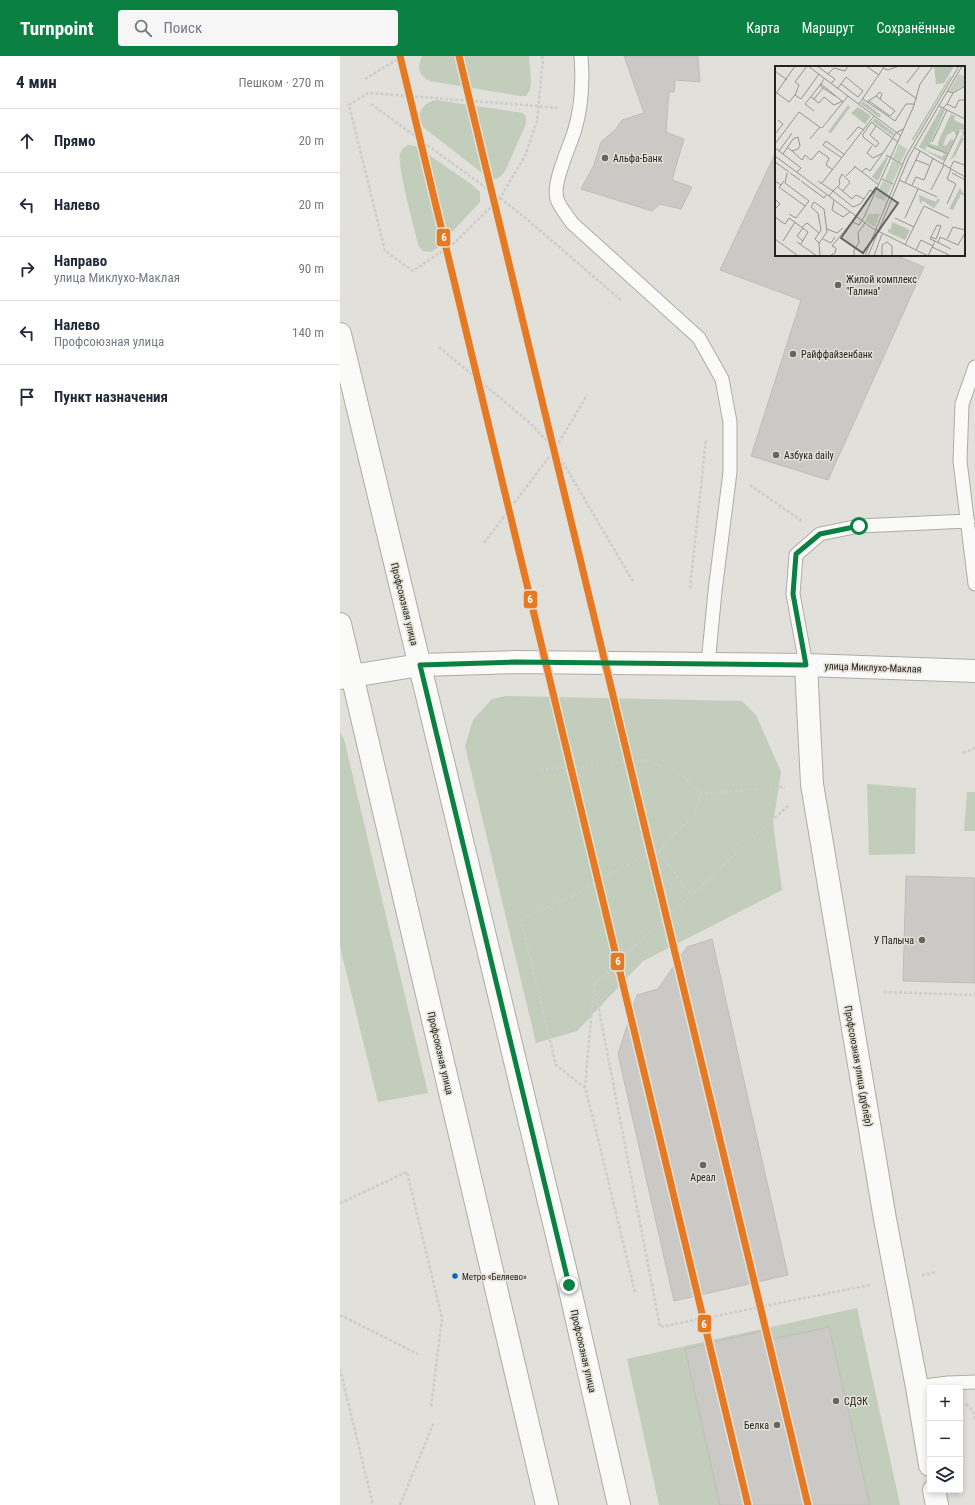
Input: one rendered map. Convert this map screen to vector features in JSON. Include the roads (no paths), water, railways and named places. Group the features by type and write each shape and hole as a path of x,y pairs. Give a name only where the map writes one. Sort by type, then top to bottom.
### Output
{"main road":[{"name":"Профсоюзная улица","path":"340,334 566,1274 620,1505"},
{"name":"Профсоюзная улица","path":"340,624 346,677 547,1505"},
{"name":"улица Миклухо-Маклая","path":"346,677 420,665 515,662 806,665 975,671"},
{"name":"Профсоюзная улица (дублёр)","path":"806,665 812,784 896,1279 929,1457"},
{"path":"935,1493 937,1505"}],"lane":[{"path":"581,56 583,80 580,111 558,179 557,200 572,223 699,338 722,378 730,422 730,472 715,591 708,664"},
{"path":"975,367 962,404 960,461 975,584"},
{"path":"806,665 793,594 796,554 820,534 859,526 968,521"},
{"path":"917,1387 948,1383 975,1382"}],"place":[{"name":"Альфа-Банк","path":"605,158"},
{"name":"Жилой комплекс \"Галина\"","path":"838,285"},
{"name":"Райффайзенбанк","path":"793,354"},
{"name":"Азбука daily","path":"776,455"},
{"name":"У Палыча","path":"922,940"},
{"name":"Ареал","path":"703,1165"},
{"name":"Метро «Беляево»","path":"455,1276"},
{"name":"СДЭК","path":"836,1401"},
{"name":"Белка","path":"777,1425"}]}
